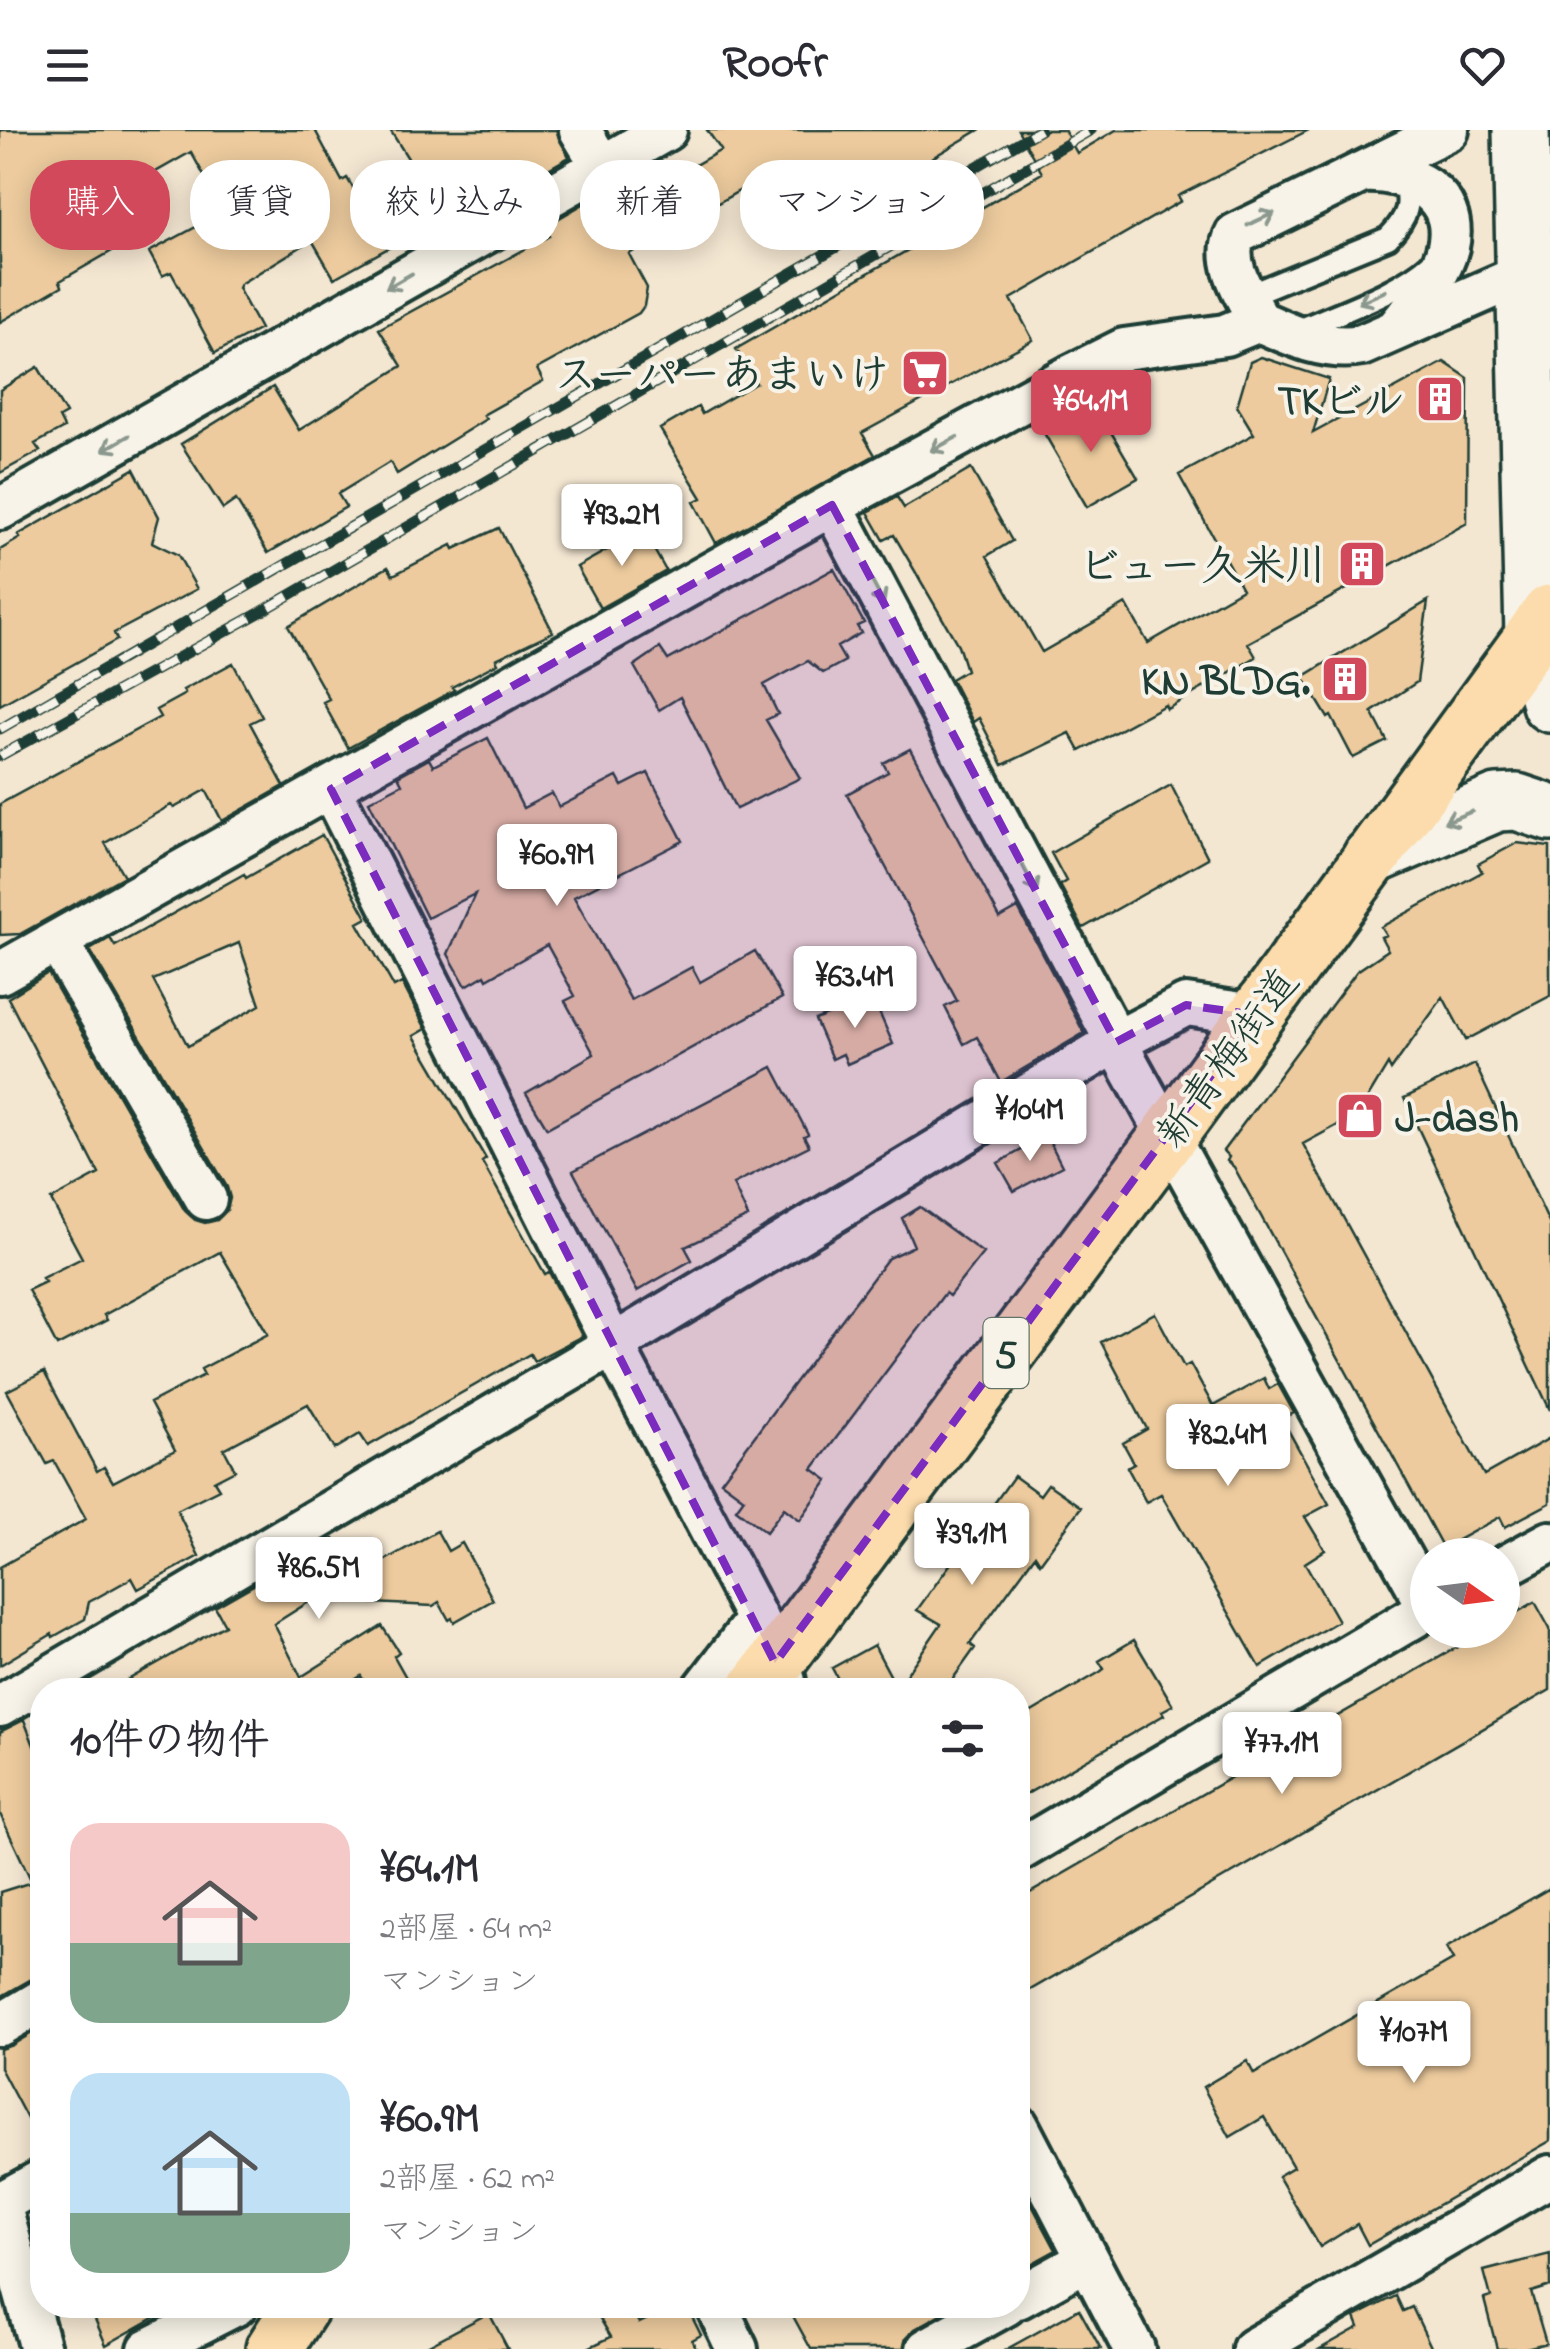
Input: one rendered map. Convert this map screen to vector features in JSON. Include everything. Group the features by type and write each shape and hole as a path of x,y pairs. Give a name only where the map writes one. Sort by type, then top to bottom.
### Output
{"main road":[{"path":"1521,130 1534,312 1526,459 1550,704"},
{"name":"新青梅街道","path":"769,1666 1170,1134 1542,625"},
{"path":"1371,857 1496,802 1517,802 1550,813"},
{"path":"274,2349 294,2318"}],"street":[{"path":"580,130 598,160"},
{"path":"612,160 666,130"},
{"path":"1448,130 1381,174 1236,234 1230,244 1231,260 1265,317 1332,347 1347,348 1396,330 1534,312"},
{"path":"1381,174 1428,187 1442,202 1450,227 1448,248 1428,290 1396,330"},
{"path":"0,509 580,178"},
{"path":"0,973 832,505 1124,349 1225,335 1265,317"},
{"path":"832,505 1116,1042 1410,1574"},
{"path":"330,789 613,1345 769,1666 736,1678"},
{"path":"58,941 206,1200"},
{"path":"48,1678 613,1345 1116,1042 1186,1006 1256,1015"},
{"path":"1520,1558 1550,1542"},
{"path":"1030,1844 1410,1618"},
{"path":"0,1706 30,1688"},
{"path":"0,2025 30,2007"},
{"path":"1030,2149 1134,2349"},
{"path":"1252,2349 1550,2176"},
{"path":"30,2187 0,2204 30,2313"},
{"path":"1030,2291 1087,2260"},
{"path":"31,2318 40,2349"},
{"path":"149,2349 210,2318"},
{"path":"722,2318 737,2349"},
{"path":"927,2349 983,2318"}],"lane":[{"path":"1265,317 1388,238 1404,222 1409,207 1408,190 1381,174"},
{"path":"1265,317 1420,273 1448,248"}],"highlighted area":[{"path":"832,505 1116,1042 1186,1005 1256,1015 775,1663 331,789"}],"building":[{"path":"0,130 315,130 342,181 347,178 350,183 350,250 385,250 334,278 318,250 330,250 330,160 195,160 191,152 170,164 170,160 30,160 30,250 114,250 0,322"},
{"path":"390,130 556,130 569,157 560,162 409,160"},
{"path":"707,130 979,130 928,160 740,160 740,190 720,202 720,160 704,160 721,150"},
{"path":"1018,130 1064,130 1077,153 1116,130 1309,130 1178,196 1181,201 1011,299 1033,340 862,433 875,455 716,543 694,502 702,498 660,429 698,407 702,414 756,383 736,349 908,250 984,250 984,206 1042,173"},
{"path":"580,206 580,250 636,250 629,254 647,288 639,313 537,369 543,381 483,415 486,419 397,474 390,462 338,494 346,507 268,553 236,500 223,509 181,444 273,387 299,430 402,366 379,329 523,250 560,250 560,218"},
{"path":"190,230 190,250 296,250 238,288 260,329 215,353 171,272 162,276 149,252 170,250 170,241"},
{"path":"1261,357 1329,379 1313,433 1444,362 1468,378 1467,523 1248,643 1256,657 1167,709 1165,705 1080,751 1070,733 1003,765 979,718 973,722 951,679 966,670 958,645 894,535 884,540 868,512 897,497 904,508 971,469 1012,541 987,556 1042,652 1126,604 1148,643 1242,589 1179,475 1254,434 1237,406 1250,362"},
{"path":"38,367 66,414 59,418 64,428 35,444 40,451 0,473 0,390"},
{"path":"1094,403 1138,478 1087,507 1044,433"},
{"path":"134,469 159,517 152,542 178,555 197,589 114,633 117,640 0,705 0,550 20,538 18,535"},
{"path":"499,528 553,632 496,659 498,663 452,687 454,690 348,748 323,702 329,699 288,626 388,567 393,575 452,545 454,549"},
{"path":"643,530 666,571 600,608 577,567"},
{"path":"834,569 864,623 857,626 861,633 837,647 845,661 823,673 808,661 764,685 778,714 766,720 800,778 736,809 680,697 659,710 634,666 660,648 668,660"},
{"path":"1428,601 1417,682 1372,712 1387,741 1353,758 1331,716 1328,718 1303,677"},
{"path":"233,663 262,717 250,723 284,786 222,821 206,790 174,808 171,805 105,843 124,876 20,934 0,935 0,804 160,717 156,710 185,694 183,690"},
{"path":"488,738 523,808 552,793 559,807 617,777 622,786 648,773 683,841 574,897 631,1000 692,967 700,982 755,951 782,998 547,1128 526,1093 594,1054 565,1001 575,996 547,945 487,979 485,975 466,986 448,954 475,894 427,918 369,801 402,784 398,776 429,759 433,766"},
{"path":"910,749 1000,918 1018,908 1084,1033 1001,1082 977,1037 964,1044 945,1007 957,1001 847,794 888,772 883,763"},
{"path":"1171,785 1208,858 1083,928 1060,885 1066,881 1051,853"},
{"path":"322,835 367,918 358,923 394,987 402,983 426,1029 414,1036 582,1336 534,1361 530,1354 368,1446 360,1434 335,1449 308,1404 224,1449 235,1470 214,1481 219,1489 177,1510 199,1556 138,1589 132,1578 89,1602 85,1619 0,1665 0,1567 86,1519 54,1461 47,1464 7,1391 44,1372 97,1471 104,1467 113,1482 175,1450 150,1403 204,1375 201,1369 268,1334 220,1252 104,1315 107,1320 57,1346 28,1290 45,1282 42,1278 82,1258 51,1200 99,1174 8,998 48,973 185,1211 205,1223 217,1220 227,1210 227,1187 90,950 110,938 115,946 244,874 246,878","holes":["239,943 260,1005 188,1046 153,980"]},
{"path":"1517,843 1550,847 1550,996 1466,1040 1443,997 1391,1070 1388,1064 1358,1114 1303,1144 1484,1475 1550,1438 1550,1503 1505,1527 1500,1517 1461,1538 1438,1538 1223,1151 1357,971 1388,950 1381,927 1482,872 1478,864"},
{"path":"872,996 893,1044 847,1064 843,1054 832,1059 815,1020"},
{"path":"1475,1064 1550,1225 1550,1410 1404,1098"},
{"path":"773,1067 808,1134 804,1136 809,1146 733,1184 748,1217 685,1247 692,1260 637,1291 573,1171"},
{"path":"1047,1136 1062,1166 1014,1191 998,1163"},
{"path":"920,1207 983,1253 949,1296 945,1293 813,1469 828,1480 800,1520 784,1508 766,1532 736,1509 744,1498 721,1481 888,1258 914,1246 902,1218"},
{"path":"1155,1313 1184,1367 1190,1364 1213,1406 1264,1378 1269,1389 1278,1384 1294,1413 1282,1419 1329,1504 1305,1517 1325,1550 1305,1563 1338,1621 1260,1667 1161,1494 1146,1502 1127,1467 1134,1463 1123,1443 1147,1429 1101,1342"},
{"path":"1014,1476 1040,1495 1048,1484 1081,1507 1040,1563 1035,1555 970,1644 975,1648 954,1678 904,1678 941,1624 917,1610"},
{"path":"437,1531 448,1551 462,1543 493,1600 454,1622 439,1602 433,1606 312,1600 274,1624 301,1677 382,1626 399,1652 394,1656 406,1678 131,1678 225,1625 215,1607 334,1539 357,1576"},
{"path":"1535,1602 1550,1629 1550,1690 1030,1990 1030,1893 1456,1648 1520,1648 1520,1611"},
{"path":"1134,1640 1173,1705 1162,1711 1164,1715 1030,1792 1030,1713 1104,1669 1099,1661"},
{"path":"874,1645 892,1678 837,1678 832,1668"},
{"path":"24,1720 30,1735 30,1878 0,1814 0,1732"},
{"path":"30,1883 30,1980 0,1997 0,1892"},
{"path":"1550,1888 1550,2141 1368,2245 1357,2224 1320,2247 1278,2176 1293,2167 1264,2117 1230,2137 1203,2087 1247,2061 1254,2074 1453,1960 1446,1948"},
{"path":"30,2034 30,2124 0,2068 0,2049"},
{"path":"1030,2201 1056,2250 1030,2264"},
{"path":"1550,2254 1550,2286 1531,2292 1546,2343 1522,2349 1497,2349 1484,2299 1491,2297 1484,2271"},
{"path":"1396,2296 1403,2311 1412,2307 1432,2349 1320,2349 1359,2327 1355,2317"},
{"path":"1079,2309 1101,2349 1007,2349"},
{"path":"95,2318 154,2318 106,2345"},
{"path":"480,2318 492,2318 508,2349 421,2349"},
{"path":"600,2318 636,2318 639,2323 650,2318 692,2318 701,2335 692,2340 696,2349 586,2349 611,2337"},
{"path":"794,2318 934,2318 915,2329 906,2338 903,2349 811,2349"}],"railway":[{"path":"0,729 1040,130"},
{"path":"0,756 261,612 1091,130"}],"place":[{"name":"スーパーあまいけ","path":"925,373"},
{"name":"TKビル","path":"1440,399"},
{"name":"ビュー久米川","path":"1362,564"},
{"name":"KN BLDG.","path":"1345,679"},
{"name":"J-dash","path":"1360,1116"}]}
